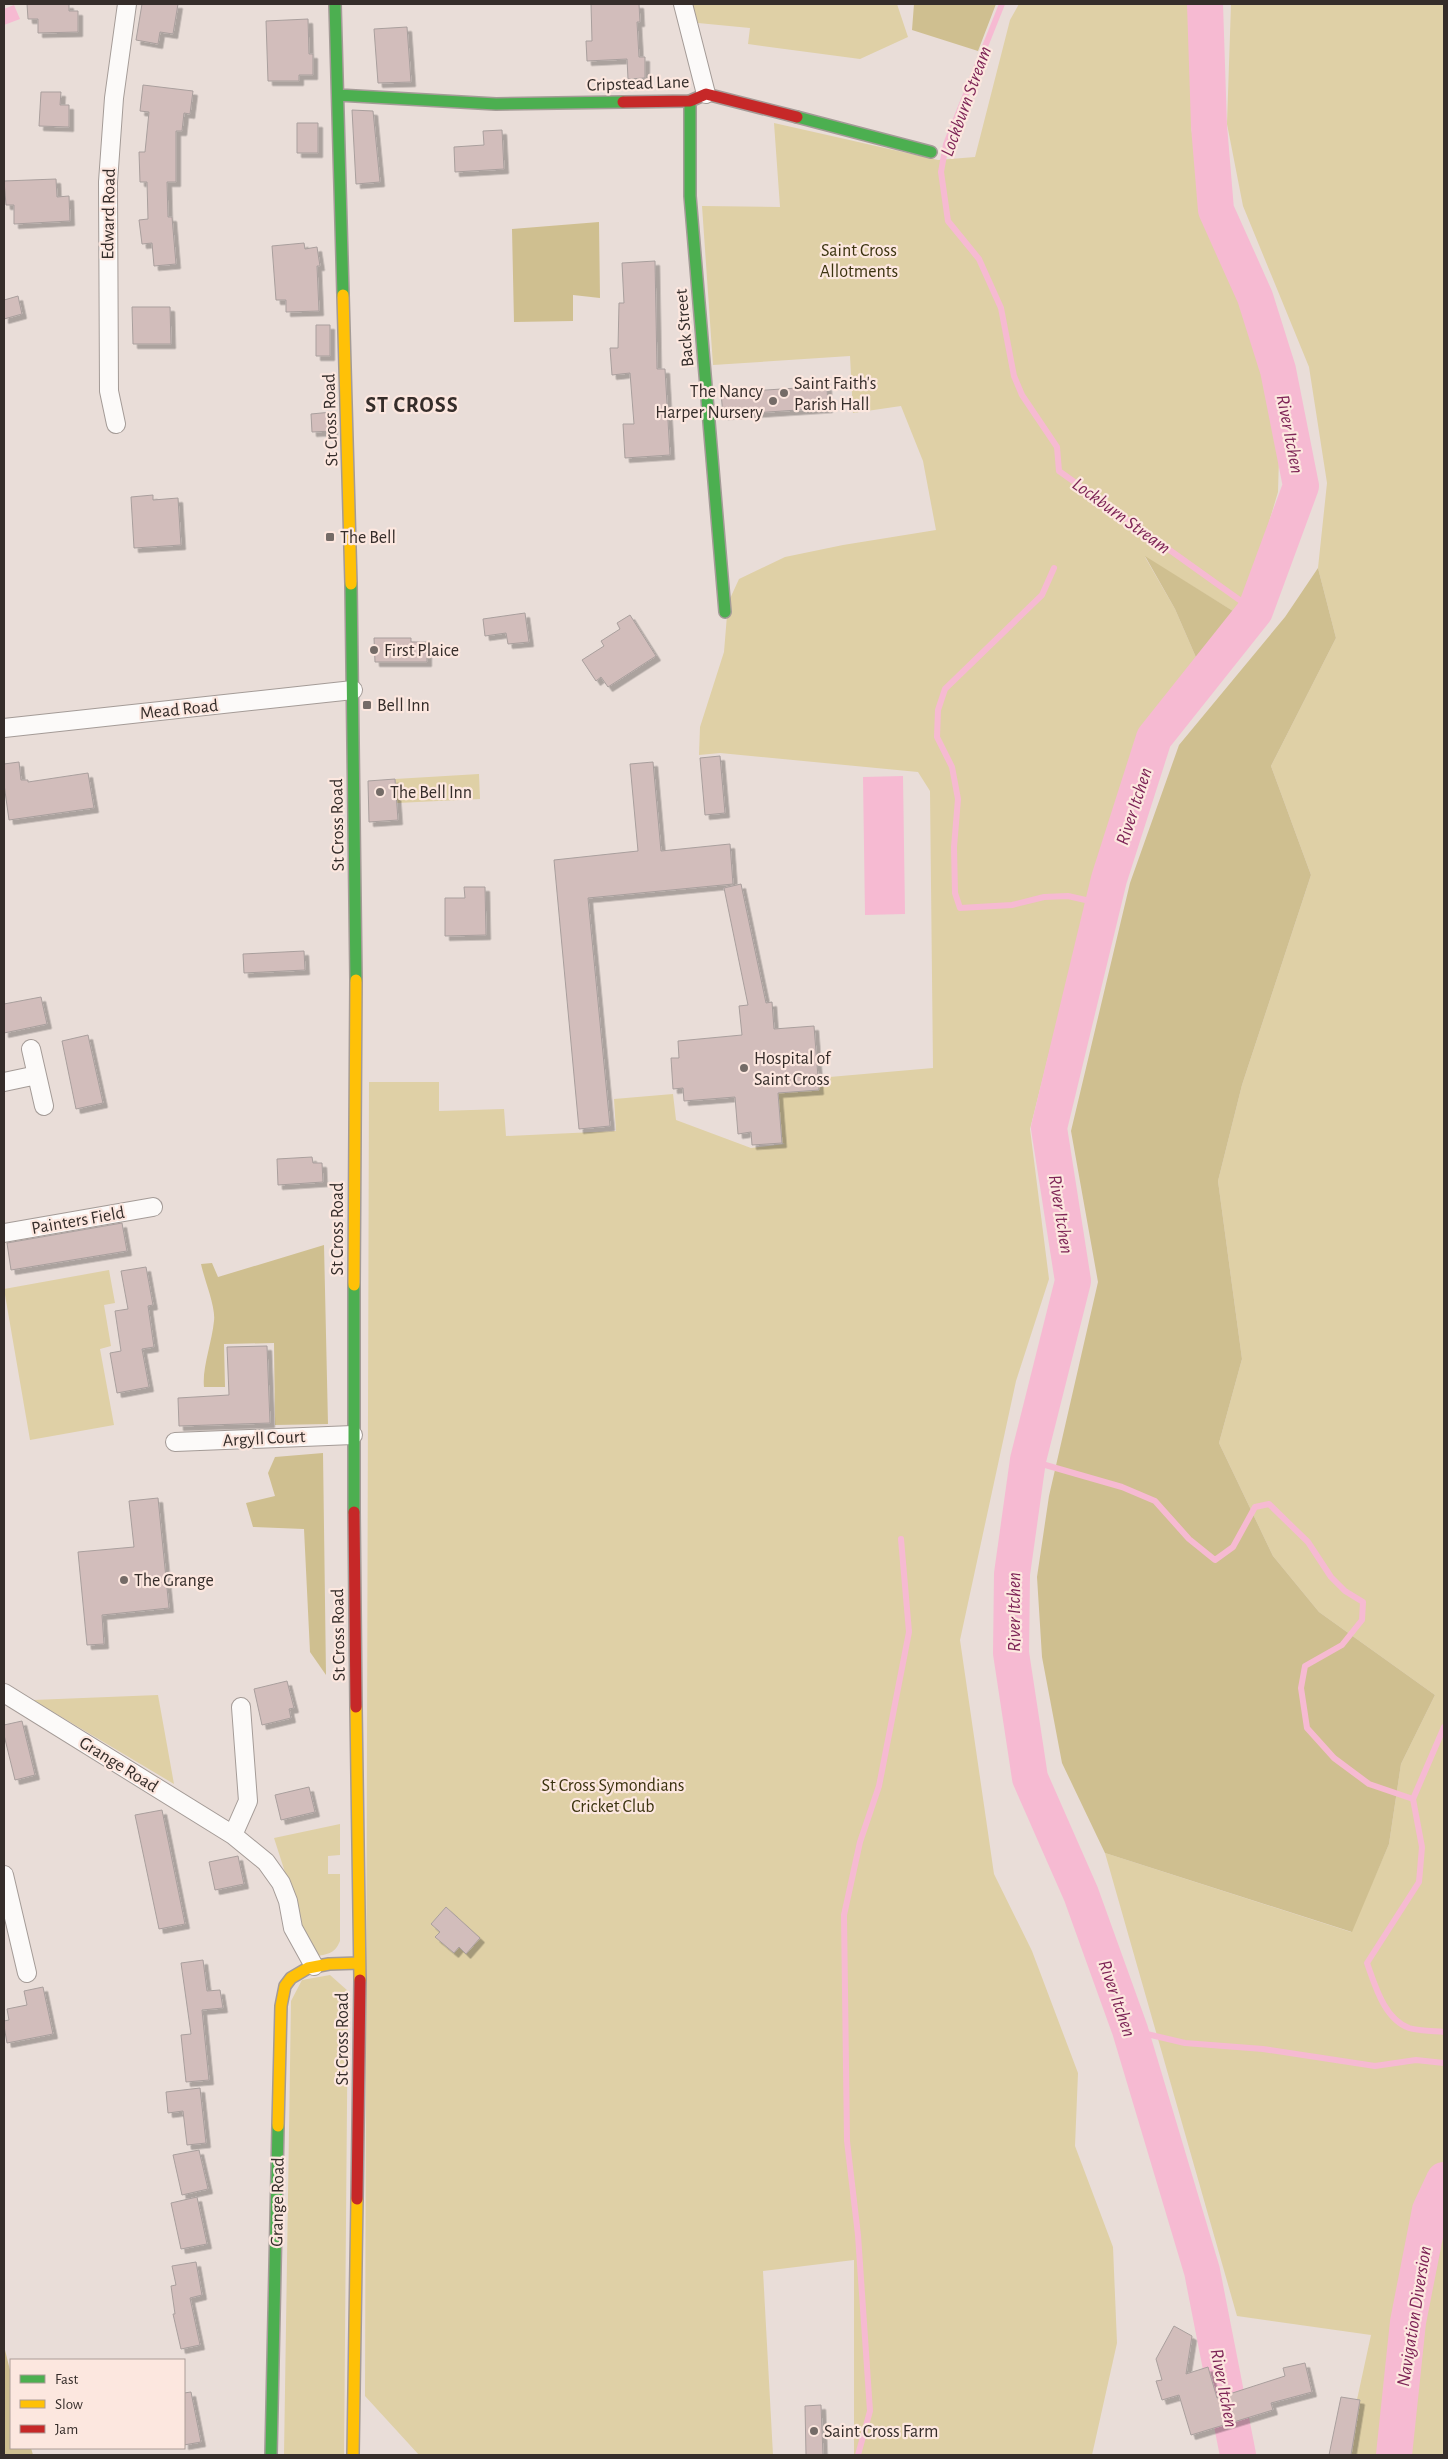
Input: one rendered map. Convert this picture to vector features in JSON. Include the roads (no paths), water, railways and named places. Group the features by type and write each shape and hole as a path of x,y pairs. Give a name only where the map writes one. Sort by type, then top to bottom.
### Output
{"main road":[{"name":"St Cross Road","path":"335,4 353,690 356,962 353,1435 360,2010 353,2455"},
{"name":"Cripstead Lane","path":"338,95 496,104 698,98 931,152"},
{"name":"Back Street","path":"698,98 690,196 725,612"},
{"name":"Grange Road","path":"271,2455 281,2006 284,1987 300,1972 314,1966 359,1963"}],"street":[{"name":"Edward Road","path":"116,424 108,391 108,182 114,98 127,4"},
{"path":"683,4 698,98"},
{"name":"Mead Road","path":"4,728 353,690"},
{"path":"31,1049 44,1106"},
{"path":"4,1082 37,1075"},
{"name":"Painters Field","path":"4,1233 153,1207"},
{"name":"Argyll Court","path":"176,1442 353,1435"},
{"name":"Grange Road","path":"4,1693 233,1835 266,1862 281,1883 288,1901 293,1928 314,1966"},
{"path":"233,1835 248,1801 241,1707"},
{"path":"4,1875 27,1973"}],"waterway":[{"name":"Lockburn Stream","path":"1002,4 946,144 941,172 948,221 979,259 1001,308 1014,376 1022,395 1057,447 1059,471 1255,611"},
{"name":"River Itchen","path":"1205,4 1209,126 1216,210 1255,297 1278,370 1301,486 1255,611 1154,738 1109,879 1049,1128 1073,1281 1028,1460 1012,1574 1011,1653 1030,1778 1081,1894 1130,2030 1202,2271 1238,2455"},
{"path":"1054,568 1042,595 945,689 938,710 937,737 952,767 958,799 954,847 955,893 960,908 1012,905 1044,897 1068,896 1103,904"},
{"path":"1028,1460 1122,1487 1155,1501 1189,1539 1215,1560 1233,1547 1255,1507 1269,1504 1308,1542 1331,1577 1345,1591 1363,1602 1362,1620 1342,1645 1305,1666 1301,1688 1307,1728 1334,1758 1369,1784 1413,1799"},
{"path":"858,2455 870,2411 858,2235 847,2141 844,1915 860,1842 879,1786 909,1632 901,1539"},
{"path":"1444,1727 1413,1799 1422,1847 1419,1882 1367,1963 1377,1991 1387,2009 1400,2024 1409,2028 1444,2032"},
{"path":"1130,2030 1185,2043 1263,2049 1375,2066 1416,2060 1444,2063"},
{"name":"Navigation Diversion","path":"1394,2455 1408,2322 1430,2210 1444,2180"}],"place":[{"name":"Saint Faith's Parish Hall","path":"784,393"},
{"name":"The Nancy Harper Nursery","path":"773,401"},
{"name":"The Bell","path":"330,537"},
{"name":"First Plaice","path":"374,650"},
{"name":"Bell Inn","path":"367,705"},
{"name":"The Bell Inn","path":"380,792"},
{"name":"Hospital of Saint Cross","path":"744,1068"},
{"name":"The Grange","path":"124,1580"},
{"name":"Saint Cross Farm","path":"814,2431"}],"district":[{"name":"ST CROSS","path":"412,404"}],"park label":[{"name":"Saint Cross Allotments","path":"859,260"},
{"name":"St Cross Symondians Cricket Club","path":"613,1795"}]}
